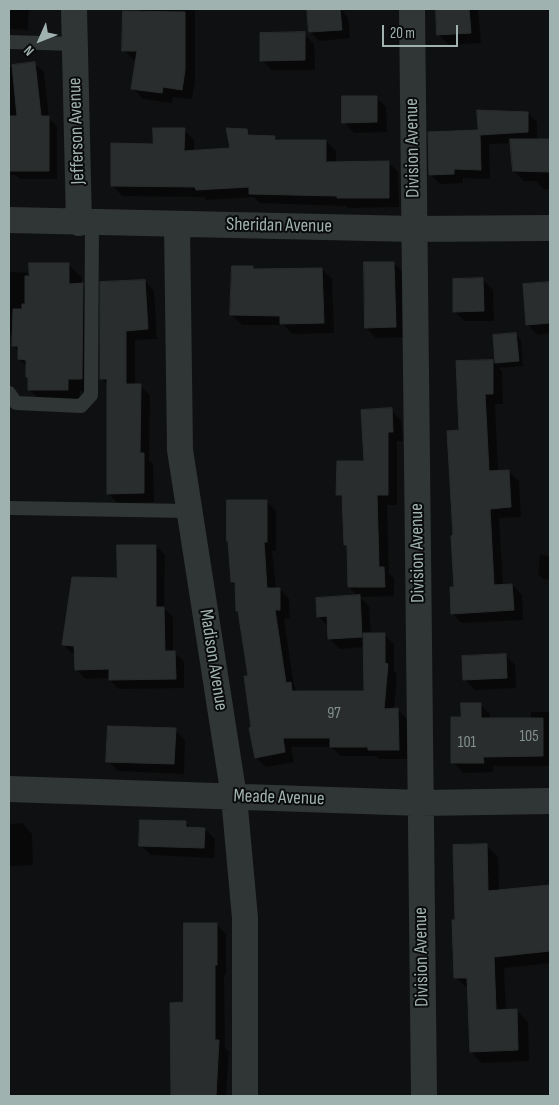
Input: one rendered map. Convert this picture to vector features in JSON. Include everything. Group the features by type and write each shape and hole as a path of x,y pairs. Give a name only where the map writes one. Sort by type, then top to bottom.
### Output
{"street":[{"name":"Jefferson Avenue","path":"74,9 74,44 86,223"},
{"name":"Division Avenue","path":"412,9 424,1096"},
{"name":"Sheridan Avenue","path":"9,220 414,229 550,228"},
{"name":"Madison Avenue","path":"177,225 180,450 234,797 245,918 245,1096"},
{"name":"Meade Avenue","path":"9,789 421,803 550,801"}],"lane":[{"path":"9,42 74,44"},
{"path":"9,393 16,403 81,406 90,395 86,223"},
{"path":"9,508 190,511"}],"building":[{"path":"307,9 340,9 342,30 309,32"},
{"path":"436,9 469,9 471,33 437,35"},
{"path":"123,11 185,12 185,70 182,90 163,87 162,93 131,89 137,51 122,51"},
{"path":"305,32 305,60 260,61 260,33"},
{"path":"35,62 41,116 49,116 49,171 10,171 10,116 17,116 12,65"},
{"path":"342,96 377,96 377,122 342,123"},
{"path":"477,110 528,112 528,132 480,135 481,170 454,169 454,174 429,175 428,132 478,130"},
{"path":"153,128 185,128 184,151 230,148 226,128 247,129 248,135 275,136 275,140 326,140 326,162 389,161 389,198 249,194 249,187 196,190 195,187 111,186 111,143 153,144"},
{"path":"510,139 550,139 550,172 513,171"},
{"path":"364,262 394,262 396,327 365,328"},
{"path":"29,263 69,263 69,284 83,283 82,379 68,379 68,390 28,390 26,360 18,359 18,346 12,346 13,309 22,309 22,304 25,304 25,276 29,276"},
{"path":"232,266 253,266 253,269 322,268 324,323 280,324 280,316 230,315"},
{"path":"483,278 484,311 453,312 453,279"},
{"path":"145,280 148,329 126,331 126,384 141,384 140,453 144,453 144,493 107,494 107,379 100,379 100,282"},
{"path":"550,282 550,323 526,325 523,284"},
{"path":"516,333 519,361 495,363 493,335"},
{"path":"493,360 493,394 485,394 489,471 509,470 511,507 490,509 494,585 512,584 514,610 451,614 450,587 454,587 451,536 453,535 447,431 459,430 456,361"},
{"path":"392,408 393,432 388,432 388,495 377,495 379,567 384,567 385,587 348,587 347,545 344,545 342,495 336,495 337,461 364,461 361,410"},
{"path":"227,500 267,500 267,542 264,542 267,588 280,588 280,610 275,610 286,683 291,682 292,691 364,691 363,633 385,633 385,663 388,664 384,709 398,708 399,750 368,750 368,747 330,747 330,738 283,738 285,752 255,758 249,728 251,727 244,676 248,676 238,611 236,611 235,582 231,582 227,541"},
{"path":"117,545 156,545 156,607 164,607 165,651 175,651 176,679 109,680 109,669 75,670 74,646 62,645 72,577 117,578"},
{"path":"360,595 362,637 328,639 327,616 317,617 316,598"},
{"path":"506,654 507,678 463,680 462,656"},
{"path":"461,703 481,703 481,718 543,718 543,756 483,757 484,763 451,763 451,717 461,717"},
{"path":"108,726 176,728 174,764 106,762"},
{"path":"140,820 186,821 186,827 205,828 204,848 139,846"},
{"path":"487,844 488,891 550,885 550,951 494,957 496,1010 517,1009 518,1050 470,1052 467,978 454,978 452,920 455,920 453,845"},
{"path":"184,923 217,923 215,1040 219,1040 216,1096 171,1096 170,1003 183,1002"}]}
